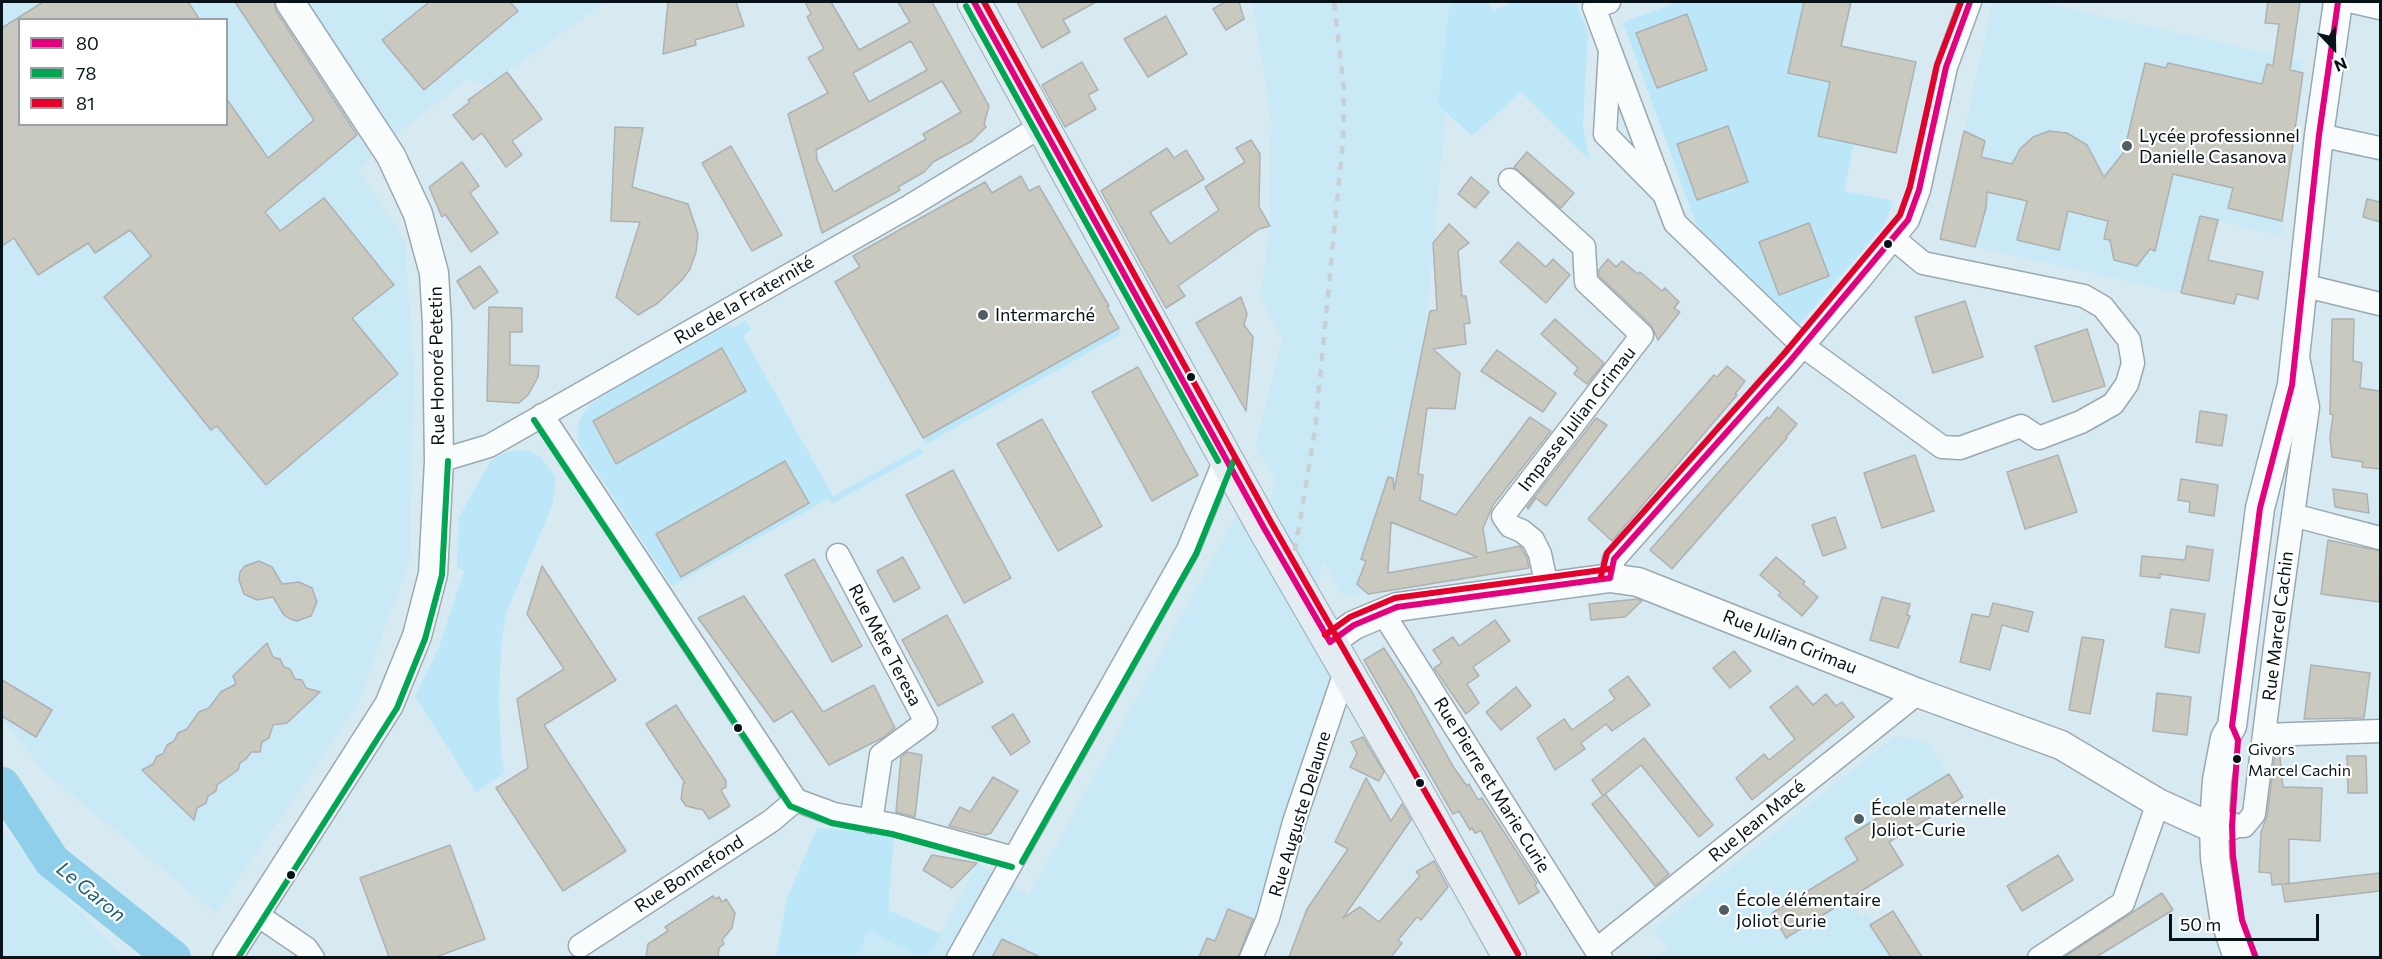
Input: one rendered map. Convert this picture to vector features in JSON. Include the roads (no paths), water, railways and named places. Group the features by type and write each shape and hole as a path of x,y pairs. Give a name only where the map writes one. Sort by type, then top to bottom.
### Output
{"main road":[{"path":"974,2 1226,457 1510,957"}],"street":[{"name":"Rue Honoré Petetin","path":"242,935 389,705 417,636 434,574 439,461 434,273 418,214 391,156 290,2"},
{"path":"1609,2 1594,7 1675,223 1803,346 1942,447 1960,448 2021,426 2039,438 2081,422 2113,404 2127,384 2133,363 2129,340 2103,307 2084,296 1923,263 1893,238"},
{"path":"1610,578 1614,560 1803,346 1908,220 1919,190 1946,67 1970,2"},
{"name":"Rue Marcel Cachin","path":"2297,349 2308,407 2254,814 2244,826 2223,825 2238,747 2238,740 2232,726 2260,508 2292,385 2319,135 2338,2"},
{"path":"2354,2 2380,8"},
{"path":"1610,50 1605,134 1662,192"},
{"name":"Rue de la Fraternité","path":"439,461 489,446 910,206 1043,125"},
{"path":"2319,135 2380,148"},
{"name":"Impasse Julian Grimau","path":"1510,180 1584,247 1586,282 1642,335 1503,516 1510,526 1522,531 1533,540 1540,554 1547,587"},
{"path":"2302,285 2380,304"},
{"path":"542,415 796,800 834,814 894,825 1014,858"},
{"path":"958,957 1188,550 1226,457"},
{"path":"2293,517 2380,538"},
{"name":"Rue Mère Teresa","path":"838,555 926,722 881,755 871,822"},
{"name":"Rue Julian Grimau","path":"1338,655 1354,625 1397,607 1610,578 1638,582 1918,693 2061,745 2158,804 2204,824 2223,825"},
{"name":"Rue Pierre et Marie Curie","path":"1383,613 1599,953"},
{"name":"Rue Auguste Delaune","path":"1251,957 1268,918 1338,655"},
{"name":"Rue Jean Macé","path":"1599,953 1918,693"},
{"path":"2264,735 2380,731"},
{"name":"Rue Bonnefond","path":"580,946 771,821 796,800"},
{"path":"2038,957 2123,903 2158,804"},
{"path":"2223,825 2215,858 2224,916 2238,957"},
{"path":"2223,825 2233,856 2242,920 2256,957"},
{"path":"242,935 306,948 314,957"}],"waterway":[{"name":"Le Garon","path":"2,785 52,861 173,958"}],"railway":[{"path":"1295,551 1315,430 1343,140 1344,90 1334,2"}],"place":[{"name":"Lycée professionnel Danielle Casanova","path":"2127,146"},
{"name":"Intermarché","path":"983,315"},
{"name":"Givors Marcel Cachin","path":"2237,759"},
{"name":"École maternelle Joliot-Curie","path":"1859,819"},
{"name":"École élémentaire Joliot Curie","path":"1724,910"}]}
